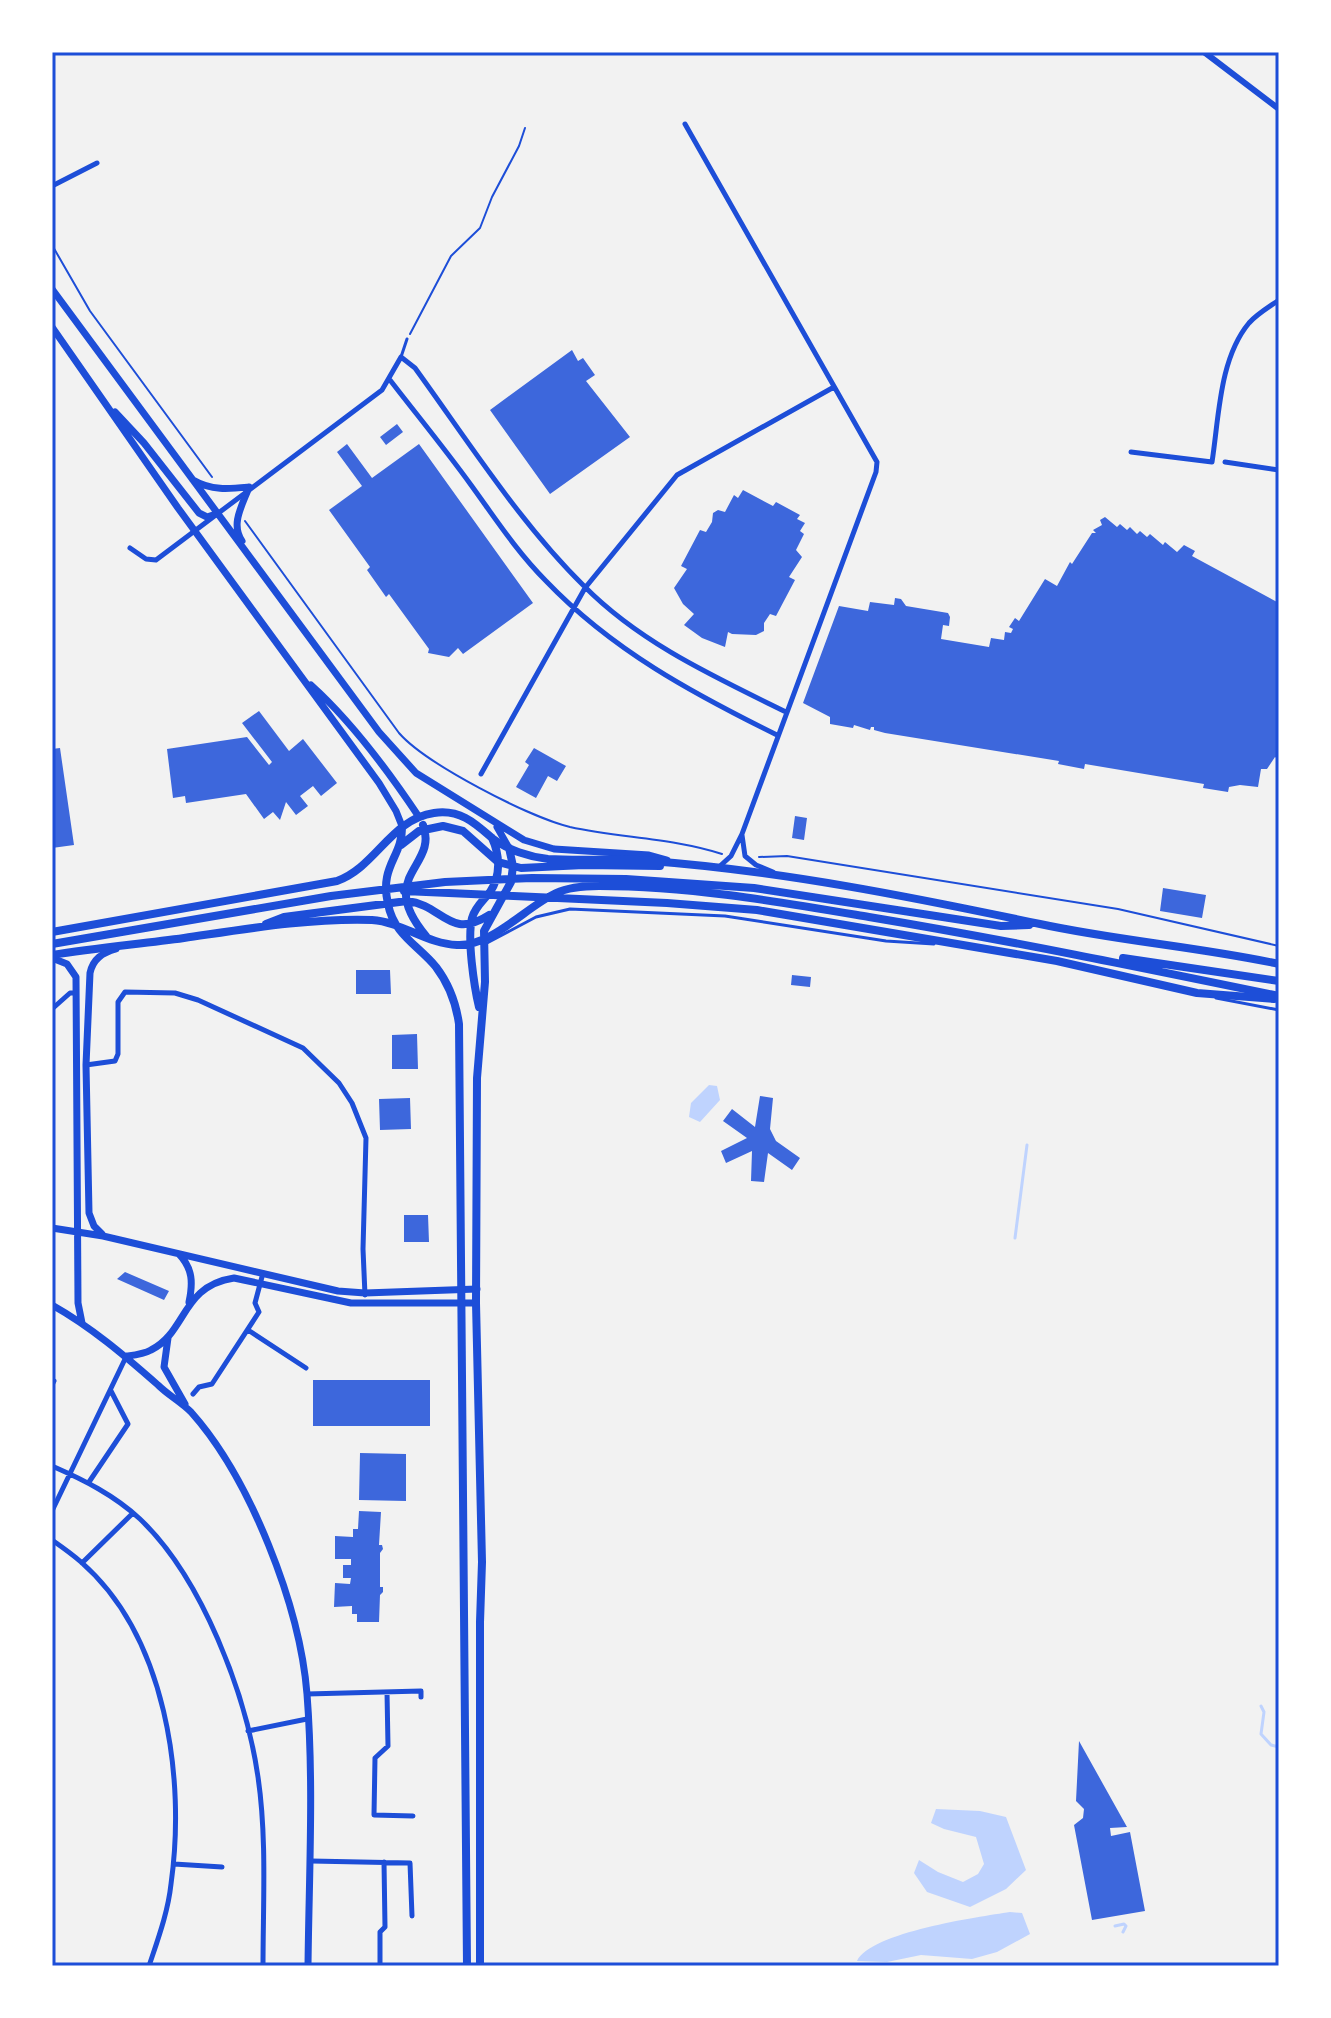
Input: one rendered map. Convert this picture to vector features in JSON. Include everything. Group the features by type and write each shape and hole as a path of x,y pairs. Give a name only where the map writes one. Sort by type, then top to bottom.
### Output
{"main road":[{"path":"52,289 216,514 398,754 416,773 524,840 554,849 649,855 681,864"},
{"path":"52,327 396,811 402,826 399,846 388,869 385,890 394,924 437,969 457,1009 462,1289 471,1298 482,1562 480,1966"},
{"path":"97,393 144,443 199,513 207,517 216,514"},
{"path":"189,478 208,488 249,487 238,517 237,531 249,557"},
{"path":"303,678 328,701 419,817 424,829 425,847 408,880 407,901 412,917 427,937"},
{"path":"52,932 337,881 361,869 402,826 419,817 439,812 452,813 477,824 492,838 525,855 548,859 681,864 784,877 1042,925 1279,961"},
{"path":"467,1966 471,1298 477,1078 486,925 508,890 513,866 500,830 490,820"},
{"path":"399,846 424,829 443,826 463,831 498,862 513,866 648,867 681,864"},
{"path":"481,1015 471,924 475,909 495,884 498,862 492,838"},
{"path":"52,944 375,890 445,882 532,878 665,881 754,888 1001,926 1042,925"},
{"path":"52,957 101,947 326,921 376,920 456,945 472,944 485,940 556,893 580,886 603,886 752,898 1079,954 1279,997"},
{"path":"375,890 667,903 814,919 1057,961 1197,993 1279,997"},
{"path":"252,928 284,917 407,901 420,903 448,922 471,924 496,909"},
{"path":"103,1236 94,1226 89,1213 86,1065 90,973 94,962 104,953 129,945"},
{"path":"1079,954 1279,981"},
{"path":"52,957 60,960 76,977 78,1303 82,1323"},
{"path":"74,993 89,993"},
{"path":"52,1228 103,1236 338,1291 365,1293 462,1289 471,1298"},
{"path":"179,1254 188,1264 192,1280 189,1302"},
{"path":"127,1356 150,1351 168,1336 189,1302 221,1280 234,1278 336,1301 365,1304 471,1298"},
{"path":"52,1305 127,1356 188,1409"},
{"path":"168,1336 164,1367 166,1375 233,1470 254,1514 295,1625 307,1694 311,1861 308,1966"}],"street":[{"path":"1204,52 1279,109"},
{"path":"685,124 877,462 876,472 742,834 731,856 716,869"},
{"path":"52,186 97,163"},
{"path":"1131,452 1212,462 1225,376 1235,347 1249,323 1279,300"},
{"path":"130,548 146,559 156,560 249,487 323,437 382,390 401,357 415,368 528,520 585,588 664,648 786,712"},
{"path":"390,380 510,539 573,608 631,655 677,684 777,735"},
{"path":"481,774 585,588 677,475 834,387"},
{"path":"1225,462 1279,470"},
{"path":"742,834 742,848 750,861 784,877"},
{"path":"86,1065 115,1061 118,1054 118,1002 125,992 186,995 303,1048 339,1083 357,1112 366,1138 363,1236 365,1304"},
{"path":"52,1009 74,993"},
{"path":"193,1394 199,1387 212,1384 259,1312 255,1303 263,1273"},
{"path":"248,1330 306,1368"},
{"path":"52,1511 127,1356"},
{"path":"89,1482 128,1424 111,1390"},
{"path":"52,1466 89,1482 133,1513 173,1559 200,1603 223,1655 248,1731 258,1777 262,1823 263,1966"},
{"path":"82,1563 133,1513"},
{"path":"52,1540 82,1563 127,1619 159,1691 168,1727 176,1791 174,1864 164,1920 149,1966"},
{"path":"307,1694 421,1691 421,1697"},
{"path":"387,1692 388,1746 375,1758 374,1815 413,1816"},
{"path":"248,1731 307,1719"},
{"path":"311,1861 410,1863 412,1916"},
{"path":"380,1966 380,1932 385,1927 384,1862"},
{"path":"174,1864 222,1867"}],"lane":[{"path":"401,357 407,339"},
{"path":"485,940 498,940 536,917 570,909 725,916 886,941 961,946"},
{"path":"1197,993 1279,1010"}],"path":[{"path":"407,339 425,309 445,264 480,228 525,128"},
{"path":"52,245 79,295 189,448 218,483 219,489"},
{"path":"241,518 250,526 399,733 423,756 555,823 697,846 727,855"},
{"path":"753,855 787,856 1118,909 1279,946"}],"water":[{"path":"709,1085 717,1086 720,1100 700,1122 689,1117 691,1103"},
{"path":"936,1809 980,1811 1006,1817 1026,1870 1006,1889 970,1907 927,1892 914,1873 919,1860 963,1882 978,1874 984,1864 976,1837 931,1823"},
{"path":"1010,1912 1022,1913 1030,1934 997,1952 972,1959 921,1955 887,1962 857,1961 866,1951 903,1934"}],"building":[{"path":"572,350 578,361 583,358 595,375 586,381 630,437 550,494 490,410"},
{"path":"397,424 403,432 386,445 380,437"},
{"path":"347,444 372,478 419,444 533,603 463,654 458,648 449,657 428,653 429,649 389,594 386,597 367,570 370,567 329,510 362,486 337,452"},
{"path":"743,490 773,506 776,502 800,515 797,519 805,523 800,531 804,534 796,550 802,557 789,577 795,580 776,616 770,614 764,623 764,631 756,635 728,632 725,647 702,638 684,625 694,614 683,604 674,588 687,569 681,566 700,530 706,532 713,513 718,510 725,512 734,495 738,498"},
{"path":"1105,517 1117,527 1120,524 1127,530 1130,527 1137,534 1140,531 1147,537 1150,534 1177,552 1184,545 1195,551 1192,556 1279,603 1279,760 1275,757 1267,769 1261,769 1258,787 1240,785 1229,787 1228,792 1203,788 1204,784 1085,764 1084,769 1058,764 1059,761 885,733 874,730 874,727 870,730 854,725 853,728 830,724 830,717 803,703 839,606 868,611 870,602 894,605 895,598 901,599 906,606 948,613 949,626 943,625 941,639 989,647 991,638 1004,640 1005,632 1011,633 1013,629 1009,627 1015,618 1019,621 1045,579 1057,586 1070,562 1072,564"},
{"path":"259,711 289,751 303,739 337,783 321,796 313,786 300,796 308,806 296,815 286,802 280,820 273,812 264,819 246,794 186,803 185,796 173,798 167,749 247,737 269,765 272,762 242,723"},
{"path":"60,748 74,845 52,848 52,749"},
{"path":"534,748 566,766 557,781 548,776 536,798 516,787 529,765 525,762"},
{"path":"795,816 807,818 804,840 792,838"},
{"path":"1163,888 1206,895 1202,918 1160,911"},
{"path":"356,970 390,970 391,994 356,994"},
{"path":"792,975 811,977 810,987 791,985"},
{"path":"417,1034 418,1069 392,1069 392,1035"},
{"path":"760,1096 773,1098 770,1129 776,1141 800,1158 792,1170 768,1153 764,1182 751,1181 752,1151 726,1163 721,1151 747,1138 723,1121 732,1109 755,1127"},
{"path":"410,1098 411,1129 380,1130 379,1099"},
{"path":"404,1215 428,1215 429,1242 404,1242"},
{"path":"125,1272 169,1291 164,1300 117,1279"},
{"path":"313,1380 430,1380 430,1426 313,1426"},
{"path":"360,1453 406,1454 406,1501 359,1500"},
{"path":"359,1511 381,1512 379,1545 383,1549 380,1553 380,1587 383,1587 383,1592 380,1595 379,1622 357,1622 352,1606 334,1607 335,1583 350,1584 351,1578 343,1578 343,1565 351,1565 351,1559 335,1559 335,1536 353,1537 353,1529 358,1529"},
{"path":"1079,1741 1127,1827 1110,1828 1111,1836 1130,1832 1145,1911 1092,1920 1074,1825 1083,1818 1084,1809 1076,1801"}],"waterway":[{"path":"1015,1238 1027,1145"},
{"path":"1261,1706 1264,1712 1261,1734 1271,1745 1279,1747"},
{"path":"1115,1926 1124,1924 1123,1932"}]}
